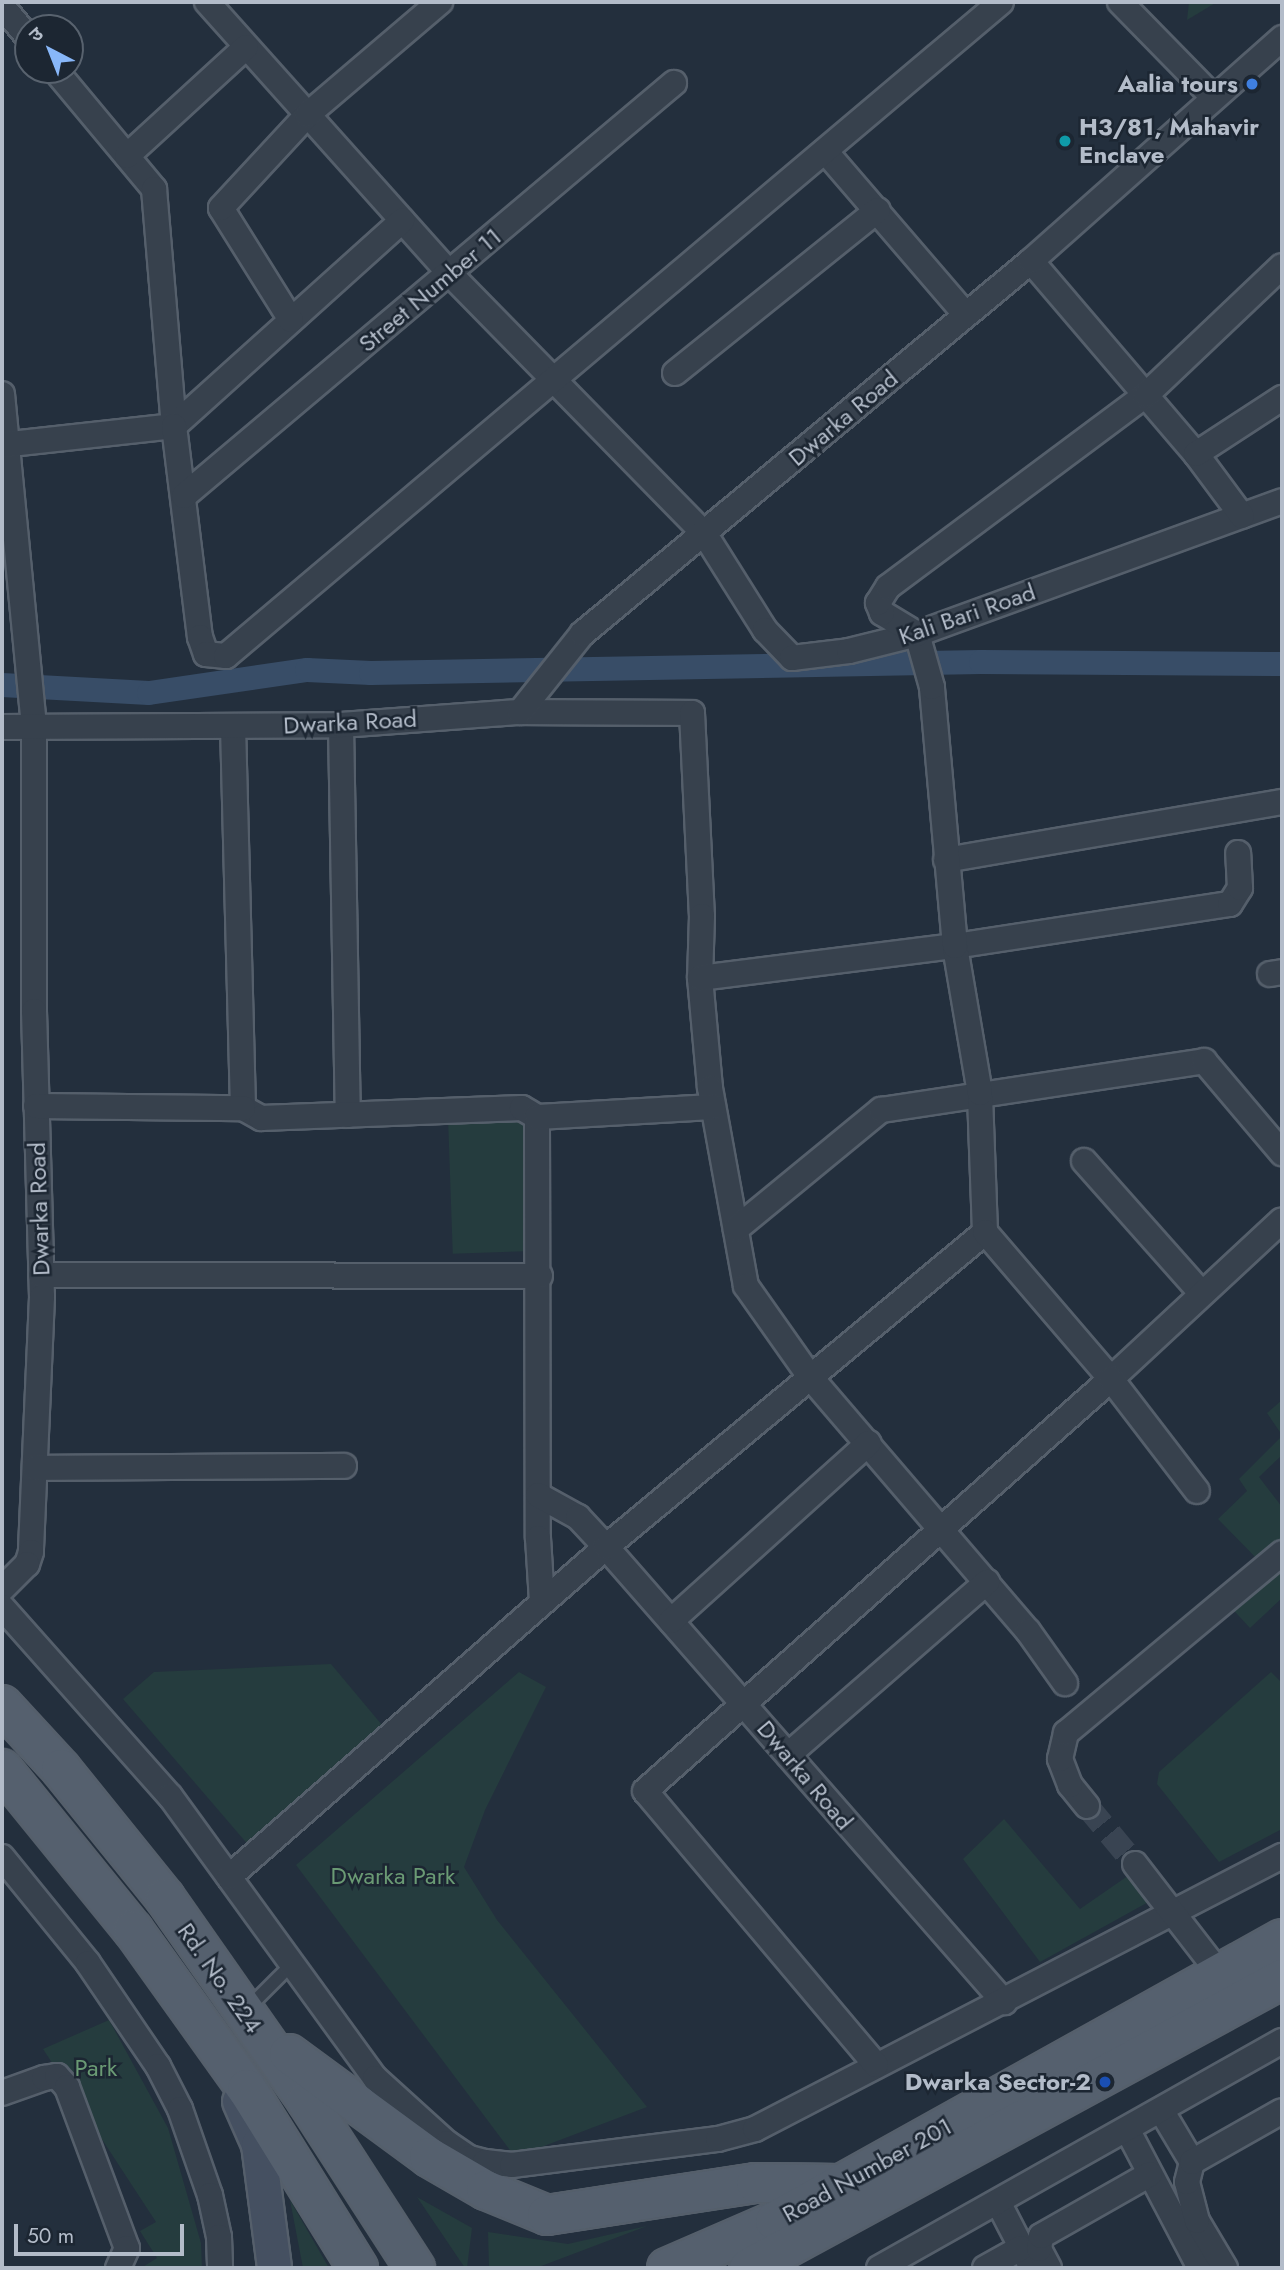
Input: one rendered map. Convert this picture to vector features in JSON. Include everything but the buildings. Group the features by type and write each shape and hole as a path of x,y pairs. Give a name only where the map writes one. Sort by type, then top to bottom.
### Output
{"main road":[{"name":"Rd. No. 224","path":"2,1705 61,1769 164,1898 307,2101 415,2268"},
{"name":"Rd. No. 224","path":"2,1769 133,1930 216,2050 247,2089 358,2268"},
{"name":"Road Number 201","path":"667,2268 775,2221 1282,1939"},
{"name":"Road Number 201","path":"759,2265 1282,1979"},
{"path":"247,2019 429,2157 486,2190 547,2215 756,2182 841,2185"},
{"path":"216,2050 258,2144 274,2268"}],"street":[{"path":"207,2 450,274 549,379 704,533"},
{"path":"291,320 221,208 307,115 440,2"},
{"path":"67,84 153,189 174,426 203,647 216,659 226,656 549,379 1001,2"},
{"path":"1120,2 1213,97"},
{"path":"2,6 14,20"},
{"name":"Dwarka Road","path":"2,1589 27,1564 31,1552 35,1468 41,1275 36,1106 34,727 341,725 520,712 546,685 582,634 1031,261 1282,38"},
{"path":"127,156 246,47"},
{"name":"Street Number 11","path":"184,496 674,83"},
{"path":"825,151 966,315"},
{"path":"675,373 878,210"},
{"path":"4,445 174,426 402,221"},
{"path":"1031,261 1196,454 1242,516"},
{"path":"1197,1490 1111,1379 985,1232 980,1093 955,946 928,660 916,634 882,613 878,603 888,587 1146,395 1282,266"},
{"path":"2,394 4,445 31,664 34,727 2,727"},
{"path":"1196,454 1282,398"},
{"name":"Kali Bari Road","path":"704,533 765,630 792,658 838,653 916,634 1282,501"},
{"path":"520,712 692,713 702,916 701,978 713,1107 749,1293 811,1378 987,1582 1065,1683"},
{"path":"341,725 348,1115"},
{"path":"233,726 243,1108"},
{"path":"946,860 1282,802"},
{"path":"701,978 955,946 1230,904 1239,894 1238,853"},
{"path":"736,1229 875,1114 980,1093 1203,1061 1282,1153"},
{"path":"36,1106 243,1108 261,1118 522,1108 537,1117 713,1107"},
{"path":"537,1117 540,1276 538,1495 542,1602"},
{"path":"1084,1161 1201,1293"},
{"path":"876,2065 647,1797 645,1791 943,1531 1282,1220"},
{"path":"229,1877 606,1547 985,1232"},
{"path":"41,1275 540,1276"},
{"path":"671,1621 869,1443"},
{"path":"35,1468 344,1466"},
{"name":"Dwarka Road","path":"538,1495 578,1517 606,1547 1004,2002"},
{"path":"1087,1806 1070,1785 1060,1759 1066,1733 1282,1553"},
{"path":"788,1755 987,1582"},
{"path":"2,1607 141,1761 375,2078 447,2143 469,2158 485,2162 512,2165 718,2139 755,2129 1282,1856"},
{"path":"2,1857 88,1963 158,2066 180,2109 206,2183 219,2237 220,2268"},
{"path":"1135,1864 1176,1913 1220,1974"},
{"path":"879,2268 1282,2041"},
{"path":"2,2094 57,2076 67,2087 127,2248 118,2268"},
{"path":"1161,2110 1192,2162 1187,2182 1197,2221 1225,2268"},
{"path":"1192,2162 1282,2111"},
{"path":"1127,2129 1200,2268"},
{"path":"1049,2268 1039,2249 1041,2236 1150,2174"},
{"path":"985,2268 1026,2258 998,2202"}],"lane":[{"path":"247,2019 291,1965"}],"green space":[{"path":"1189,2 1217,2 1187,20"},
{"path":"528,1116 533,1251 453,1254 448,1119"},
{"path":"1282,1400 1282,1435 1267,1413"},
{"path":"1282,1436 1282,1455 1259,1477 1282,1507 1282,1598 1250,1628 1225,1601 1262,1564 1218,1519 1247,1491 1239,1479"},
{"path":"331,1664 387,1731 250,1847 123,1699 154,1672"},
{"name":"Dwarka Park","path":"519,1672 546,1687 485,1810 464,1867 497,1920 647,2107 515,2157 296,1865"},
{"path":"1271,1672 1282,1683 1282,1829 1219,1862 1157,1784 1159,1772"},
{"path":"1004,1819 1080,1909 1132,1873 1152,1900 1040,1962 963,1859"},
{"name":"Park","path":"109,2020 168,2128 201,2243 202,2268 141,2268 157,2258 140,2231 156,2222 43,2049"},
{"path":"417,2197 472,2228 467,2268 465,2268"},
{"path":"290,2200 329,2268 303,2268"},
{"path":"647,2226 536,2268 489,2268 488,2232 568,2244"}],"waterway":[{"path":"2,685 149,693 307,670 371,673 981,662 1282,664"}],"tunnel":[{"path":"1087,1806 1135,1864"}],"place":[{"name":"Aalia tours","path":"1252,84"},
{"name":"H3/81, Mahavir Enclave","path":"1065,141"},
{"name":"Dwarka Sector-2","path":"1105,2082"}]}
